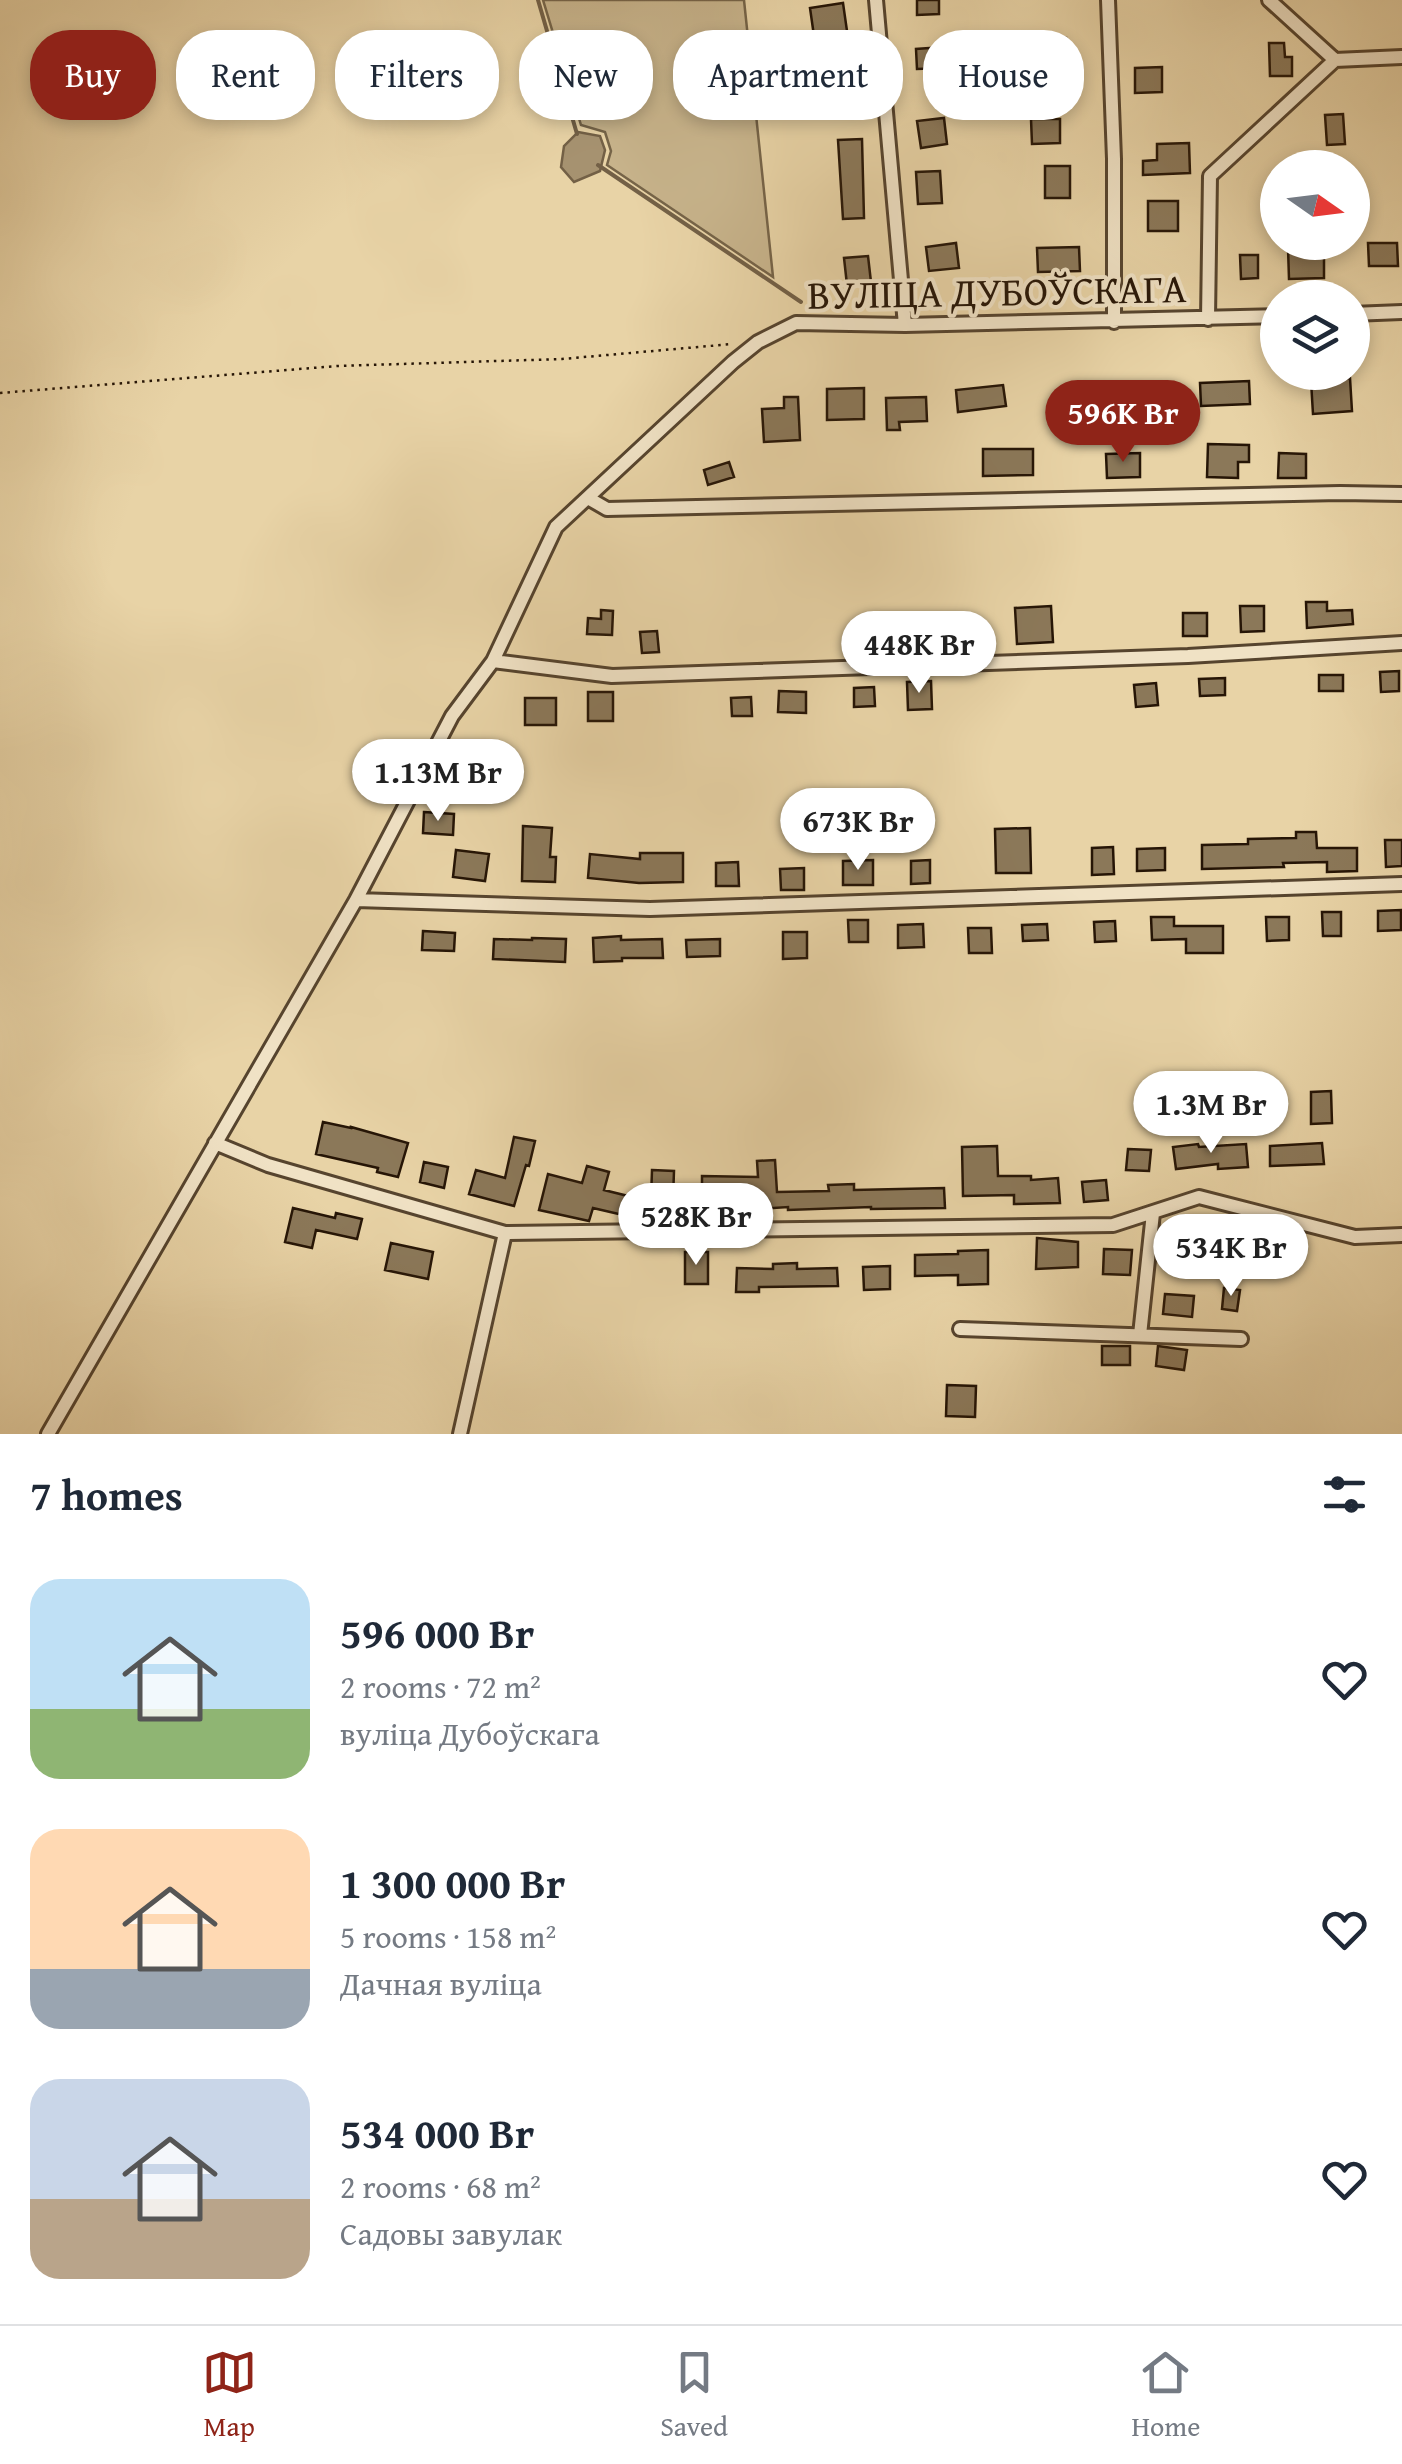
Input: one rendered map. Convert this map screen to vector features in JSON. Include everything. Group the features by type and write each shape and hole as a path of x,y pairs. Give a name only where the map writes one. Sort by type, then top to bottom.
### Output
{"street":[{"path":"876,0 905,324"},
{"path":"1108,0 1114,159 1114,322"},
{"path":"1269,0 1335,60"},
{"path":"1208,319 1210,176 1335,60 1402,57"},
{"path":"1370,313 1402,312"},
{"name":"ВУЛІЦА ДУБОЎСКАГА","path":"48,1434 356,900 452,716 492,661 556,527 734,362 758,342 796,324 1260,317"},
{"path":"588,498 607,509 1402,494"},
{"path":"492,661 612,676 1188,656 1402,643"},
{"path":"356,900 650,909 1402,884"},
{"path":"216,1143 268,1165 505,1233 1114,1225 1199,1196 1355,1237 1402,1235"},
{"path":"1140,1335 1153,1213"},
{"path":"460,1434 505,1233"},
{"path":"960,1329 1241,1338"}],"path":[{"path":"0,394 337,366 562,359 758,342"}],"shaded area":[{"path":"543,0 744,0 747,30 673,30 673,120 757,120 773,277 607,165 611,151 605,132 581,125 579,120 653,120 653,30 552,30"},
{"path":"578,132 600,136 605,150 600,171 574,182 561,167 564,146"}],"building":[{"path":"917,0 939,0 939,14 917,15"},
{"path":"843,3 847,30 813,30 810,8"},
{"path":"1269,43 1284,43 1285,57 1292,57 1292,76 1270,76"},
{"path":"923,48 923,69 917,69 916,49"},
{"path":"1162,67 1162,92 1135,93 1135,68"},
{"path":"1343,114 1345,144 1327,145 1325,115"},
{"path":"944,120 947,144 921,148 917,121"},
{"path":"1031,120 1060,120 1060,143 1032,144"},
{"path":"862,139 864,218 843,219 838,140"},
{"path":"1189,143 1190,173 1143,175 1143,161 1157,160 1157,144"},
{"path":"1045,166 1070,166 1070,198 1045,198"},
{"path":"940,171 942,203 918,204 916,172"},
{"path":"1148,201 1178,201 1178,231 1148,231"},
{"path":"956,243 959,268 929,271 926,247"},
{"path":"1370,243 1397,243 1398,266 1369,266"},
{"path":"1079,247 1080,271 1038,272 1037,248"},
{"path":"1240,255 1258,255 1258,278 1241,279"},
{"path":"868,256 871,282 847,285 844,258"},
{"path":"1288,260 1324,260 1324,278 1289,279"},
{"path":"1249,381 1250,404 1201,406 1200,383"},
{"path":"1142,383 1142,404 1133,404 1134,414 1083,416 1082,385"},
{"path":"1003,385 1006,406 958,412 956,390"},
{"path":"864,388 864,419 827,420 827,389"},
{"path":"1312,390 1351,390 1352,411 1313,414"},
{"path":"784,397 798,397 800,440 764,442 762,409 784,408"},
{"path":"926,397 927,421 899,422 900,430 887,430 886,398"},
{"path":"1208,444 1249,445 1249,462 1238,462 1238,478 1207,477"},
{"path":"983,449 1033,449 1033,475 983,476"},
{"path":"1140,453 1140,477 1107,478 1106,454"},
{"path":"1279,453 1306,454 1306,478 1278,478"},
{"path":"729,462 734,477 708,485 704,470"},
{"path":"1306,602 1327,602 1327,611 1352,610 1353,624 1307,628"},
{"path":"1051,606 1053,642 1017,644 1015,608"},
{"path":"1240,606 1264,606 1264,631 1241,632"},
{"path":"601,610 613,611 612,635 587,634 588,618 601,619"},
{"path":"1183,613 1207,613 1207,636 1183,636"},
{"path":"657,631 659,652 642,653 640,632"},
{"path":"1399,671 1399,691 1381,692 1380,672"},
{"path":"1319,675 1343,675 1343,691 1319,691"},
{"path":"1225,678 1225,695 1200,696 1199,679"},
{"path":"931,681 932,709 908,710 907,682"},
{"path":"1156,683 1158,705 1136,707 1134,685"},
{"path":"874,687 875,706 854,707 854,688"},
{"path":"779,691 806,692 806,713 778,712"},
{"path":"588,692 613,692 613,721 588,721"},
{"path":"751,697 752,716 732,716 731,698"},
{"path":"525,698 556,698 556,725 525,725"},
{"path":"424,812 454,814 453,835 423,833"},
{"path":"523,826 552,828 550,857 556,857 555,882 522,881"},
{"path":"1030,828 1031,873 996,873 995,829"},
{"path":"1296,832 1316,832 1317,848 1357,848 1357,871 1327,872 1327,862 1202,869 1202,845 1296,838"},
{"path":"1385,840 1402,840 1402,866 1386,867"},
{"path":"1113,847 1114,874 1092,875 1092,848"},
{"path":"1165,848 1165,870 1137,871 1137,849"},
{"path":"456,850 489,854 485,881 453,877"},
{"path":"640,853 683,853 683,882 588,878 590,854 640,859"},
{"path":"873,860 873,885 843,885 843,861"},
{"path":"930,860 930,883 911,884 911,861"},
{"path":"738,862 739,886 716,886 716,863"},
{"path":"804,868 804,890 781,890 780,869"},
{"path":"1401,910 1401,930 1378,931 1378,911"},
{"path":"1322,912 1341,912 1341,936 1323,936"},
{"path":"1151,917 1174,917 1174,926 1223,926 1223,953 1186,953 1186,939 1152,940"},
{"path":"1266,917 1289,917 1289,940 1267,941"},
{"path":"848,920 868,920 868,942 849,942"},
{"path":"1115,921 1116,941 1095,942 1094,922"},
{"path":"923,924 924,947 898,948 898,925"},
{"path":"1047,924 1048,940 1023,941 1022,925"},
{"path":"968,928 991,928 992,953 969,953"},
{"path":"423,931 455,933 454,951 422,950"},
{"path":"783,932 807,932 807,958 783,959"},
{"path":"621,936 621,940 662,939 663,958 594,962 593,938"},
{"path":"494,939 566,939 565,962 493,959"},
{"path":"720,939 720,956 687,957 686,940"},
{"path":"1331,1091 1332,1123 1311,1124 1311,1092"},
{"path":"323,1122 408,1143 398,1177 377,1172 378,1168 316,1154"},
{"path":"514,1137 535,1141 514,1206 469,1194 476,1170 505,1178"},
{"path":"1322,1143 1324,1164 1270,1166 1270,1146"},
{"path":"1246,1144 1248,1167 1218,1169 1218,1164 1176,1169 1173,1147"},
{"path":"997,1146 998,1176 1058,1178 1060,1203 1014,1204 1014,1195 963,1196 962,1147"},
{"path":"1128,1149 1151,1150 1149,1171 1126,1170"},
{"path":"775,1160 777,1192 829,1191 828,1185 854,1184 854,1190 944,1188 945,1208 760,1209 759,1200 702,1199 702,1176 758,1177 757,1161"},
{"path":"424,1162 448,1167 444,1188 420,1182"},
{"path":"587,1166 609,1172 604,1190 628,1196 623,1215 593,1208 589,1221 539,1210 548,1174 582,1183"},
{"path":"652,1170 674,1171 673,1200 651,1199"},
{"path":"1106,1180 1108,1200 1084,1202 1082,1182"},
{"path":"293,1208 335,1218 336,1213 362,1219 357,1239 316,1230 312,1248 285,1242"},
{"path":"1037,1238 1078,1242 1078,1267 1036,1269"},
{"path":"391,1243 433,1252 428,1279 385,1270"},
{"path":"1104,1249 1132,1250 1130,1275 1103,1274"},
{"path":"988,1250 988,1284 958,1285 958,1275 915,1276 915,1255"},
{"path":"685,1252 708,1252 708,1284 685,1284"},
{"path":"797,1263 797,1269 837,1268 838,1286 759,1287 759,1292 736,1292 737,1268 773,1269 773,1264"},
{"path":"890,1266 890,1289 864,1290 863,1267"},
{"path":"1224,1288 1240,1290 1237,1311 1222,1309"},
{"path":"1165,1294 1194,1296 1192,1317 1163,1314"},
{"path":"1102,1346 1130,1346 1130,1365 1102,1365"},
{"path":"1158,1346 1187,1350 1184,1370 1156,1366"},
{"path":"947,1385 976,1386 975,1417 946,1416"}],"waterway":[{"path":"538,0 577,134"},
{"path":"598,165 801,302"}]}
